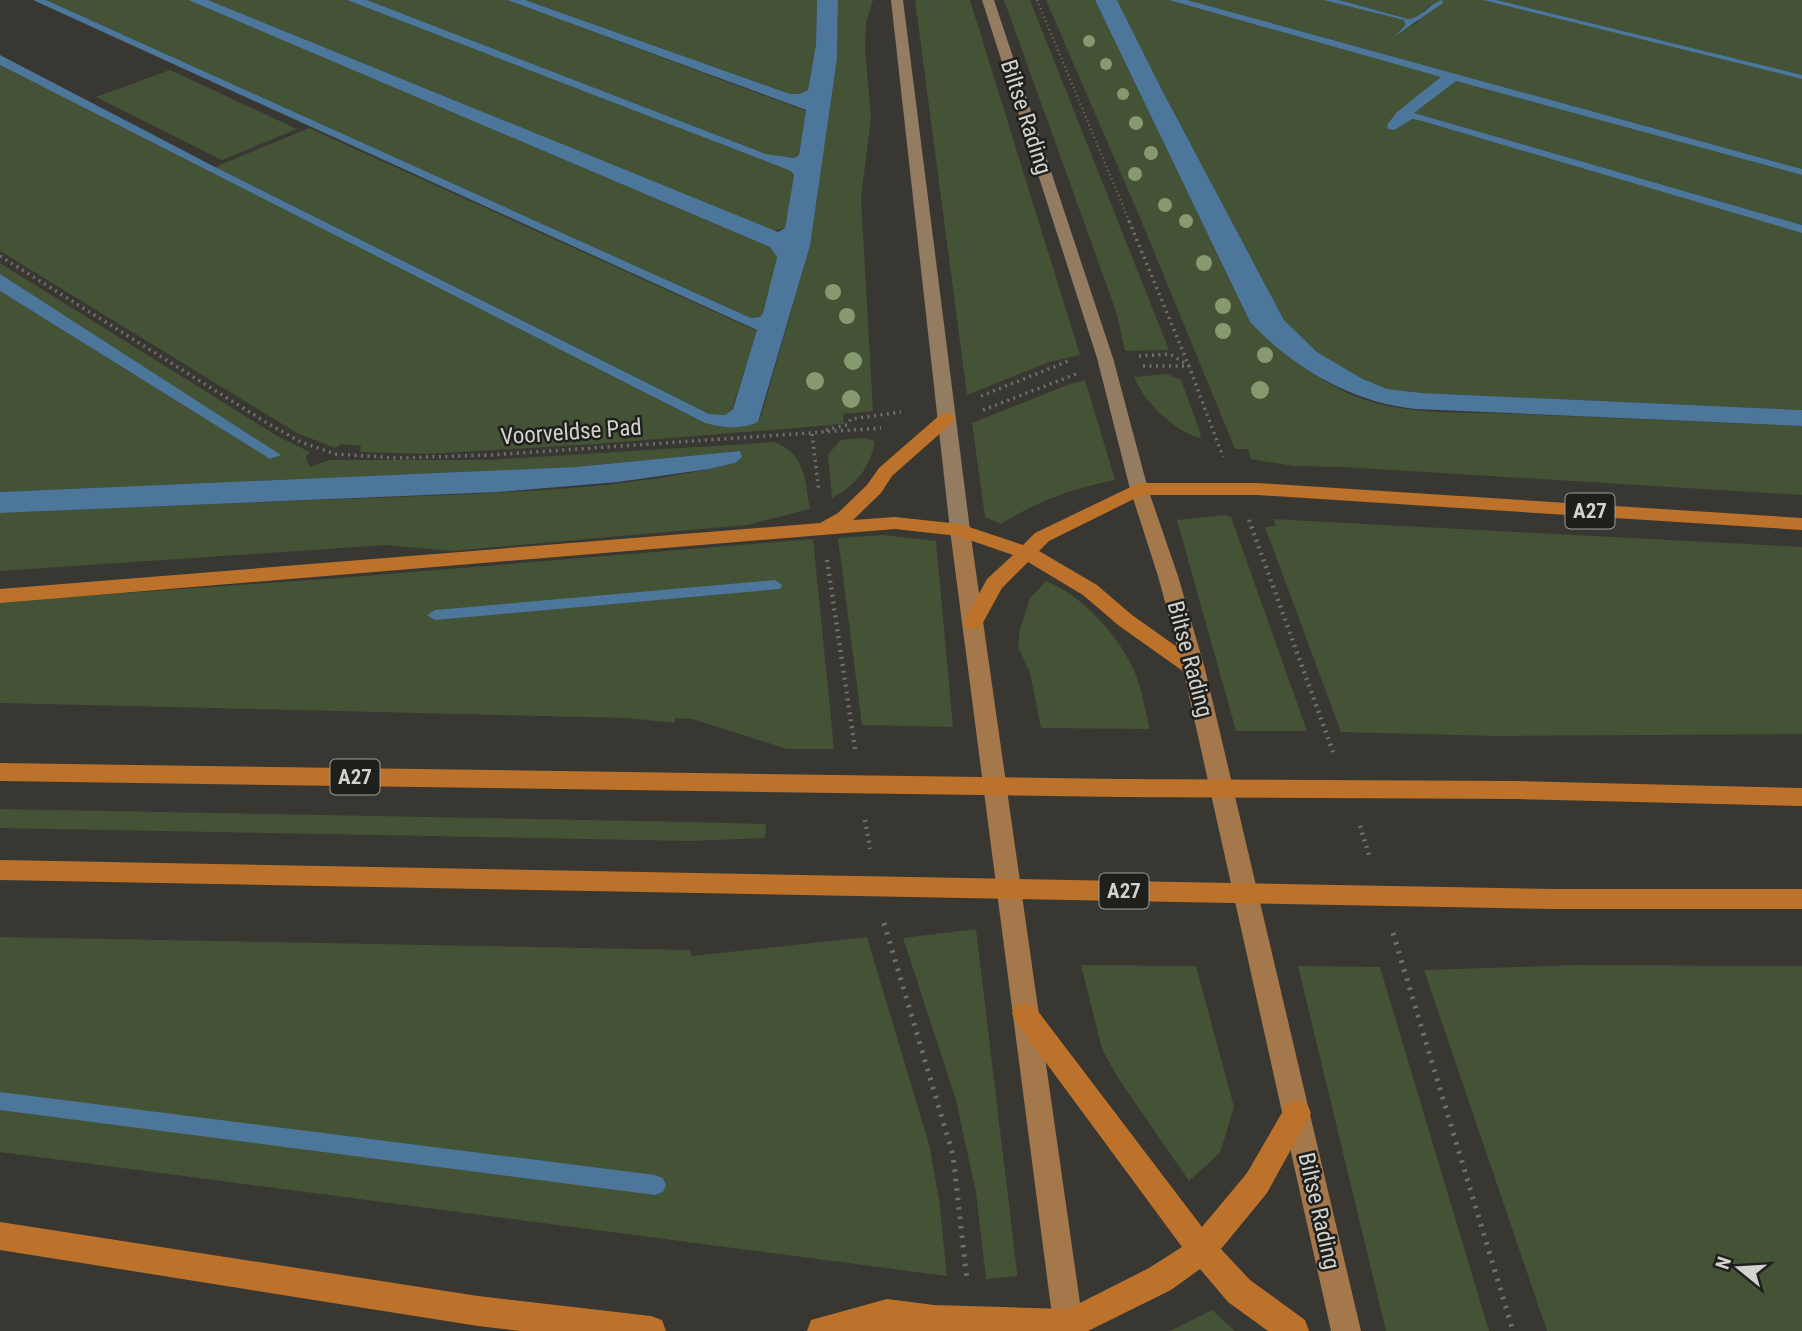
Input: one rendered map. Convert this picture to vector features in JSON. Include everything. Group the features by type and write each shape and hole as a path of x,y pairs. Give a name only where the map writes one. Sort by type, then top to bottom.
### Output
{"highway":[{"path":"823,528 845,517 946,411"},
{"path":"973,623 994,584 1042,537 1139,489"},
{"name":"A27","path":"1139,489 1235,489 1802,524"},
{"path":"0,596 895,523 960,530 1025,552 1090,590 1125,620 1194,669"},
{"name":"A27","path":"0,772 1515,790 1802,797"},
{"name":"A27","path":"0,870 1554,899 1802,899"},
{"path":"1025,1014 1202,1250 1239,1291 1294,1331"},
{"path":"822,1331 887,1314 934,1320 1068,1327 1160,1279 1202,1250 1257,1182 1297,1113"},
{"path":"0,1236 478,1311 651,1331"}],"main road":[{"path":"897,0 960,530 1068,1327"},
{"name":"Biltse Rading","path":"988,0 1107,364 1139,489 1168,576 1194,669 1346,1331"}],"path":[{"path":"1037,0 1189,366 1235,489"},
{"name":"Voorveldse Pad","path":"0,256 267,423 301,442 335,454 396,458 491,455 891,427 946,411 983,410 1069,375 1107,364 1189,366"},
{"path":"812,434 847,425 851,419 946,411 1071,360 1107,364 1170,354 1189,366"}],"green space":[{"path":"46,0 188,0 770,247 777,257 763,313 760,317 751,318"},
{"path":"208,0 347,0 791,171 794,175 785,228 774,231"},
{"path":"367,0 507,0 806,111 799,155 794,158 766,154"},
{"path":"525,0 817,0 816,44 808,90 800,94 790,94"},
{"path":"838,0 873,0 866,24 865,48 871,118 861,198 873,411 843,414 844,424 597,444 427,454 362,452 361,446 341,444 335,448 297,433 0,251 0,65 705,423 732,427 752,425 758,422 761,416 810,246 837,59"},
{"path":"915,0 970,0 1080,355 1049,362 967,395"},
{"path":"1004,0 1030,0 1169,350 1125,351 1116,311"},
{"path":"1046,0 1095,0 1250,322 1288,356 1318,377 1363,399 1421,411 1802,426 1802,495 1294,466 1251,459 1248,449 1235,449 1141,220"},
{"path":"1117,0 1169,0 1442,77 1397,112 1395,130 1412,119 1422,121 1802,233 1802,410 1422,393 1387,389 1361,378 1317,352 1284,320"},
{"path":"1187,0 1323,0 1404,20 1405,25 1397,32 1417,23 1432,3 1417,18 1408,19 1339,0 1483,0 1802,79 1802,169"},
{"path":"1497,0 1802,0 1802,75"},
{"path":"170,70 297,129 222,160 96,97"},
{"path":"1456,81 1802,175 1802,225 1414,113"},
{"path":"309,128 757,331 732,409 725,415 709,414 215,167"},
{"path":"0,263 279,437 310,452 306,457 310,467 329,460 490,460 775,442 799,461 810,509 747,525 451,551 386,545 0,571 0,513 567,488 694,472 735,463 740,451 575,467 0,492 0,291 270,459 275,459 0,274"},
{"path":"1167,374 1181,380 1201,435 1199,438 1160,414 1134,377"},
{"path":"1085,380 1115,480 1056,496 1001,524 985,517 972,423"},
{"path":"865,438 875,441 866,467 855,481 832,498 828,455 840,440"},
{"path":"1225,515 1231,517 1307,731 1236,731 1177,520"},
{"path":"1273,519 1802,547 1802,734 1495,736 1341,732 1265,527 1276,526"},
{"path":"882,535 936,541 953,727 862,725 838,538"},
{"path":"813,539 834,749 787,749 692,719 675,718 675,723 628,718 0,703 0,602 338,578"},
{"path":"1046,581 1085,606 1119,643 1137,677 1150,729 1041,728 1030,673 1018,647 1020,629 1030,598"},
{"path":"0,809 766,824 765,838 690,841 0,828"},
{"path":"976,929 1017,1272 1017,1276 986,1279 976,1193 956,1100 903,938"},
{"path":"0,937 690,950 692,956 867,937 929,1144 939,1199 947,1276 0,1152"},
{"path":"1081,965 1196,966 1234,1107 1220,1153 1189,1181 1118,1078 1102,1049"},
{"path":"1578,965 1802,966 1802,1331 1547,1331 1424,970"},
{"path":"1298,966 1380,967 1489,1331 1386,1331"},
{"path":"1212,1310 1235,1331 1170,1331"}],"water":[{"path":"33,0 46,0 751,318 760,317 763,313 777,257 770,247 188,0 208,0 778,232 785,228 794,175 791,171 347,0 367,0 766,154 794,158 799,155 806,110 507,0 525,0 790,94 800,94 808,90 816,44 817,0 838,0 837,59 810,246 758,422 731,427 705,423 0,65 0,55 215,167 709,414 725,415 733,409 757,330"},
{"path":"1095,0 1117,0 1284,320 1317,352 1361,378 1387,389 1422,393 1802,410 1802,426 1416,409 1347,391 1305,368 1267,339 1250,322"},
{"path":"1169,0 1187,0 1802,169 1802,175 1456,81 1414,113 1802,225 1802,233 1422,121 1412,119 1395,130 1388,129 1387,125 1397,112 1441,77"},
{"path":"1323,0 1339,0 1408,19 1437,2 1442,0 1443,3 1395,36 1405,25 1404,20"},
{"path":"1483,0 1497,0 1802,75 1802,79"},
{"path":"0,274 281,455 270,459 0,291"},
{"path":"740,451 742,457 735,463 709,469 618,482 499,492 0,513 0,492 575,467"}],"waterway":[{"path":"435,615 775,585"},
{"path":"0,1101 655,1185"}]}
